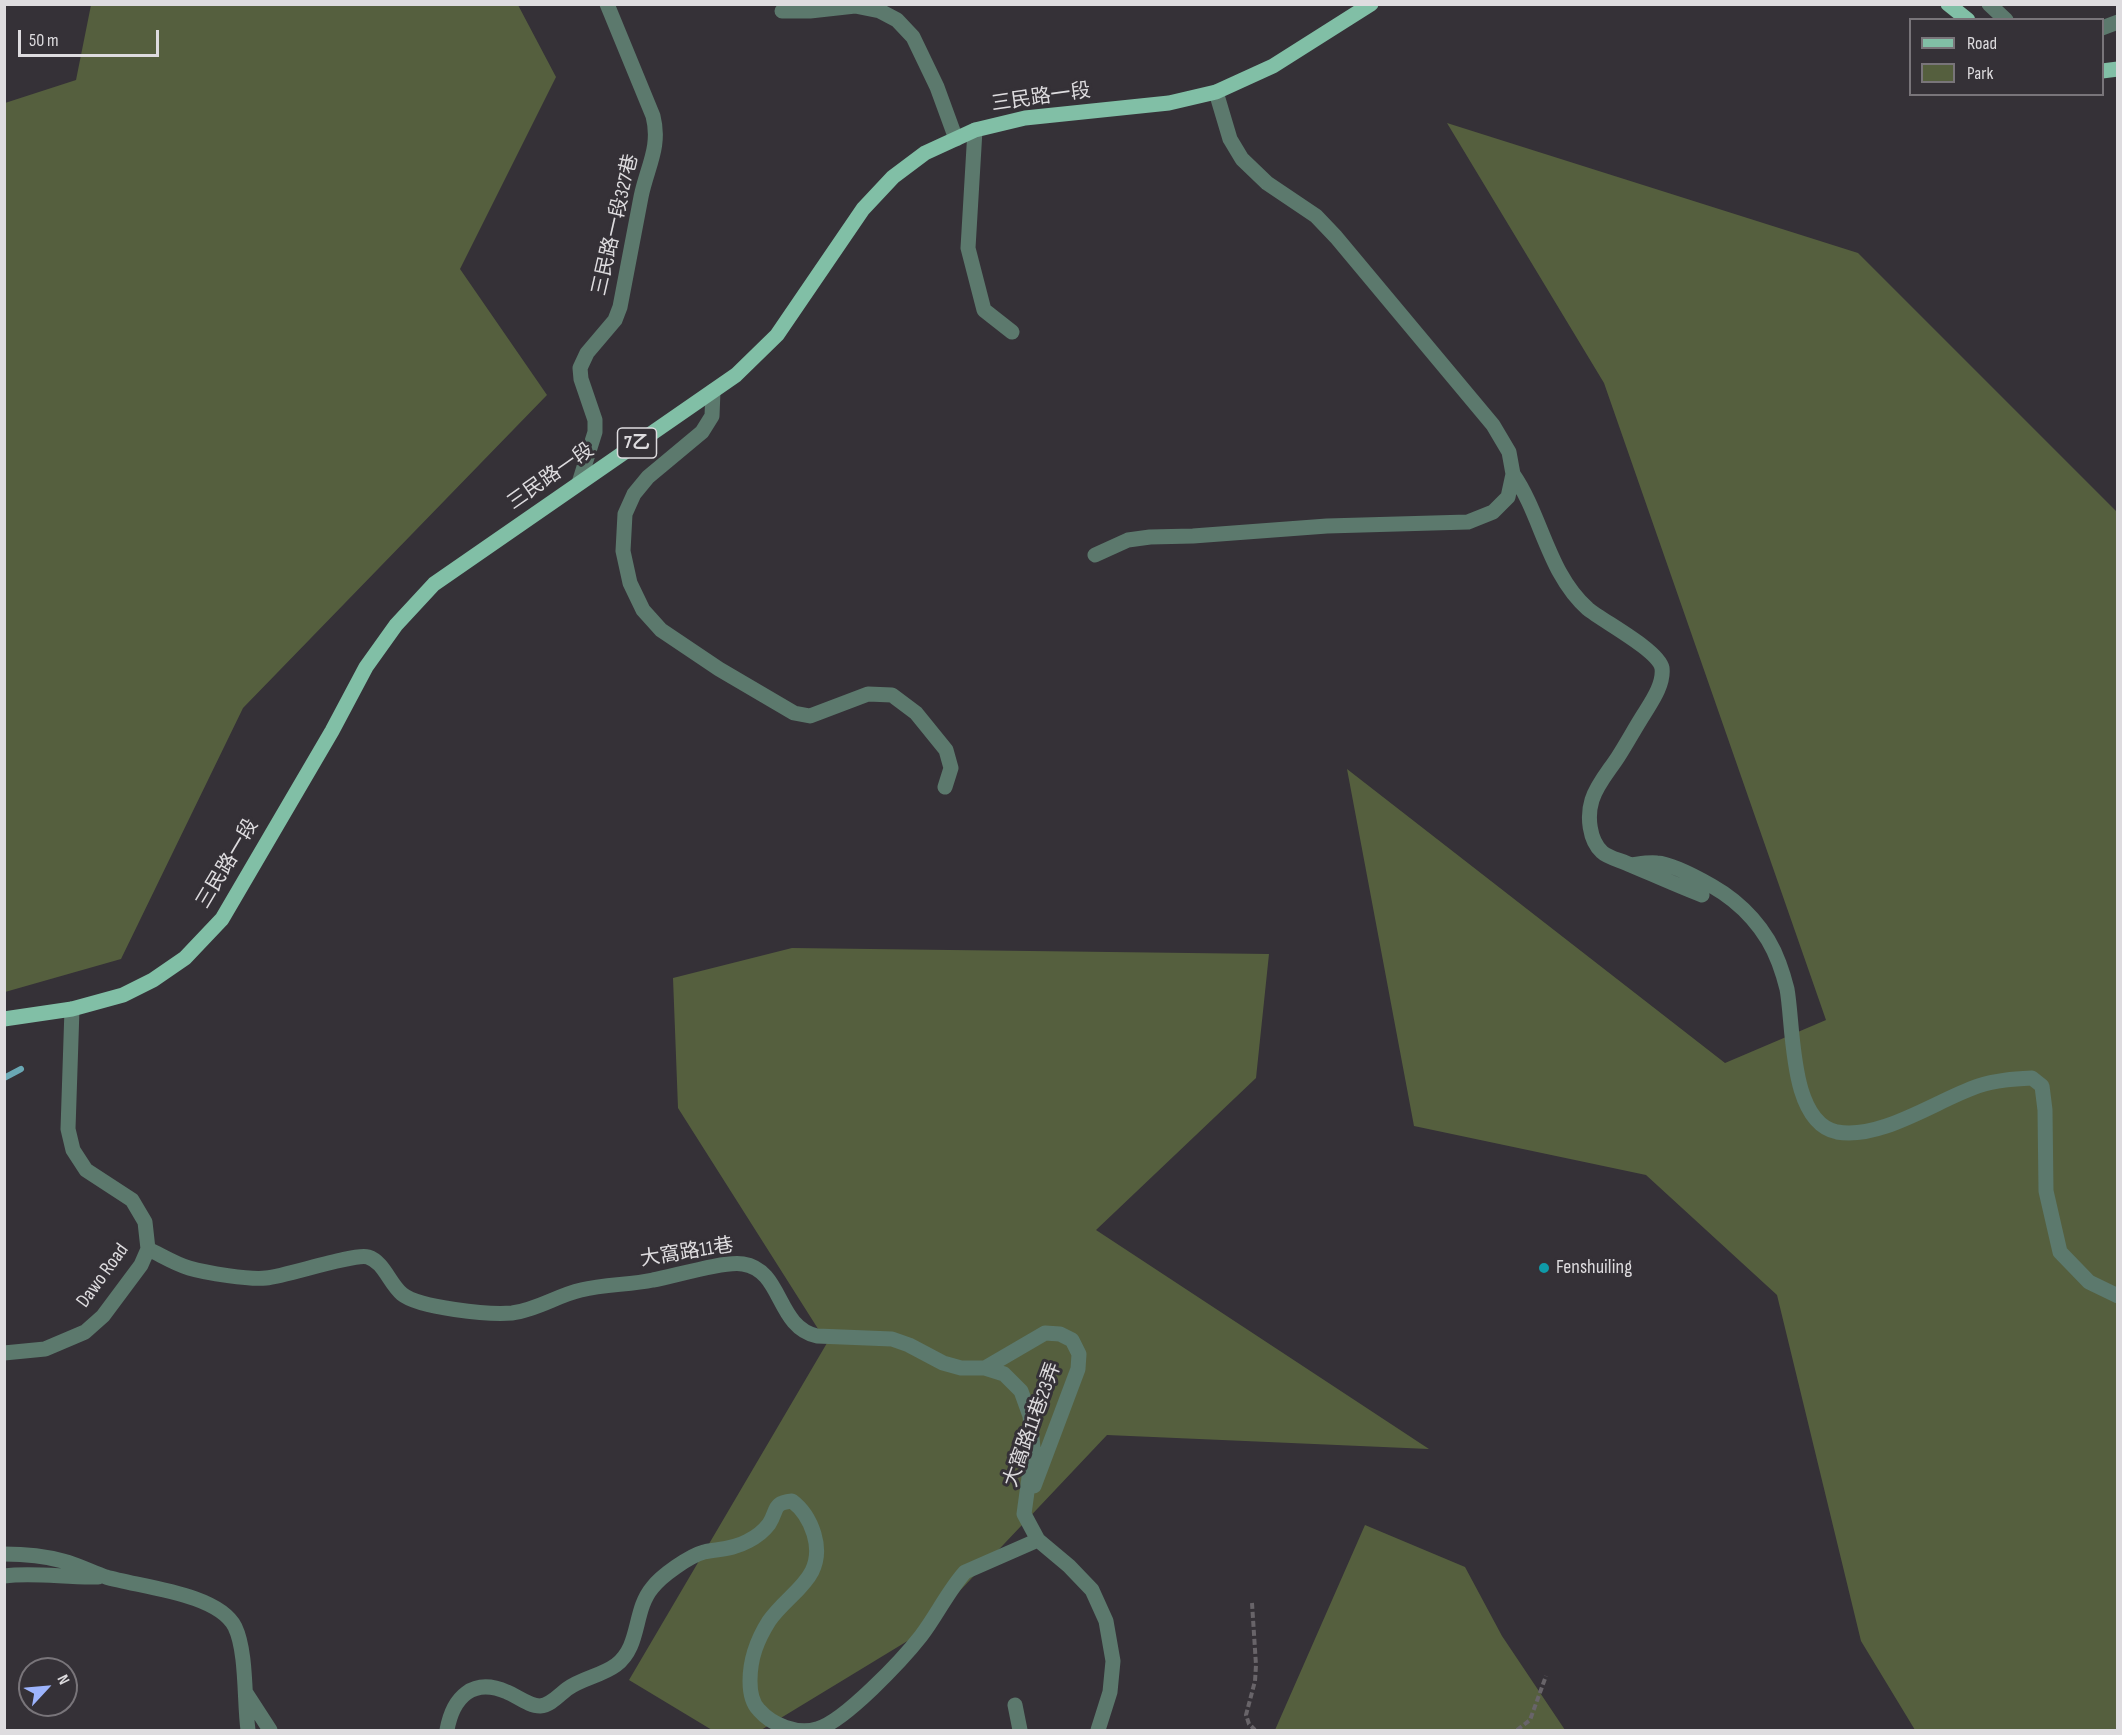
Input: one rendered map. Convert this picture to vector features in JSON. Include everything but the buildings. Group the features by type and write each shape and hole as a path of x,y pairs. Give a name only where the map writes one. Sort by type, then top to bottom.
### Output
{"main road":[{"name":"三民路一段","path":"4,1019 72,1010 123,995 153,980 185,958 222,919 332,731 366,667 396,625 434,584 736,375 777,335 863,209 893,177 925,153 975,130 1024,118 1169,103 1216,92 1273,66 1371,4"},
{"path":"1948,4 1966,18"}],"street":[{"name":"三民路一段327巷","path":"579,483 595,432 595,420 581,379 580,368 587,353 615,320 620,307 643,186 657,137 653,116 607,4"},
{"path":"1989,4 2004,18"},
{"path":"782,11 810,11 855,6 879,11 897,20 913,37 937,87 956,139"},
{"path":"2104,28 2118,22"},
{"path":"1095,555 1128,540 1150,537 1327,526 1468,522 1493,512 1508,497 1513,474 1509,452 1493,425 1336,237 1316,216 1267,183 1242,159 1230,139 1216,92"},
{"path":"975,130 968,248 984,310 1012,332"},
{"path":"713,391 712,416 702,432 648,477 634,494 625,514 623,551 630,583 643,610 661,630 720,669 794,713 810,716 868,694 892,695 916,713 946,750 951,768 945,787"},
{"path":"1513,474 1524,489 1554,562 1569,588 1588,609 1641,645 1662,666 1662,678 1654,698 1604,776 1592,800 1589,817 1593,839 1602,853 1702,895"},
{"path":"1630,865 1658,863 1696,877 1725,893 1754,919 1770,943 1779,963 1787,988 1797,1078 1814,1117 1821,1125 1834,1131 1854,1134 1879,1129 1979,1086 2005,1080 2032,1078 2042,1086 2045,1110 2046,1191 2060,1252 2089,1282 2118,1296"},
{"name":"Dawo Road","path":"4,1353 45,1349 85,1332 103,1316 141,1265 148,1249 145,1222 132,1200 86,1170 73,1150 68,1129 72,1010"},
{"name":"大窩路11巷","path":"148,1249 190,1268 264,1279 292,1274 349,1258 367,1257 378,1263 402,1294 418,1302 448,1309 512,1313 533,1308 580,1290 651,1281 714,1267 742,1264 758,1269 771,1283 795,1326 806,1334 892,1339 909,1345 943,1363 961,1368 985,1368 1004,1374 1021,1391 1030,1416 1033,1448 1024,1514"},
{"name":"大窩路11巷23弄","path":"985,1368 1045,1333 1060,1334 1072,1340 1079,1354 1078,1369 1024,1514"},
{"path":"447,1731 449,1719 457,1701 469,1691 486,1686 540,1706 550,1703 568,1688 616,1665 626,1654 633,1641 640,1611 651,1589 664,1576 702,1552 727,1549 745,1543 760,1533 769,1523 776,1507 782,1502 792,1501 800,1507 811,1523 819,1549 810,1577 770,1621 756,1644 750,1664 750,1688 753,1702 759,1711 772,1721 790,1729 815,1730 831,1723 879,1682 905,1655 922,1635 965,1572 1038,1540"},
{"path":"1024,1514 1038,1540 1069,1566 1092,1590 1107,1621 1113,1660 1110,1692 1098,1731"},
{"path":"4,1554 22,1554 63,1561 107,1577 180,1593 217,1609 234,1624 240,1642 248,1731"},
{"path":"4,1576 24,1574 68,1578 107,1577"},
{"path":"244,1690 270,1731"},
{"path":"1015,1705 1020,1731"}],"path":[{"path":"1252,1603 1256,1665 1255,1681 1246,1715 1255,1731"},
{"path":"1517,1731 1530,1720 1546,1676"}],"green space":[{"path":"91,5 518,5 556,77 460,269 547,395 243,708 121,959 5,992 5,103 76,80"},
{"path":"1447,123 1858,253 2117,512 2117,1730 1915,1730 1861,1641 1777,1295 1646,1175 1414,1126 1347,769 1725,1063 1826,1020 1604,383"},
{"path":"792,948 1269,954 1256,1078 1096,1230 1429,1449 1107,1435 919,1634 761,1730 712,1730 629,1680 827,1343 678,1108 673,978"},
{"path":"1365,1525 1465,1567 1502,1636 1565,1730 1275,1730"}],"waterway":[{"path":"4,1078 21,1069"}],"place":[{"name":"Fenshuiling","path":"1544,1268"}]}
